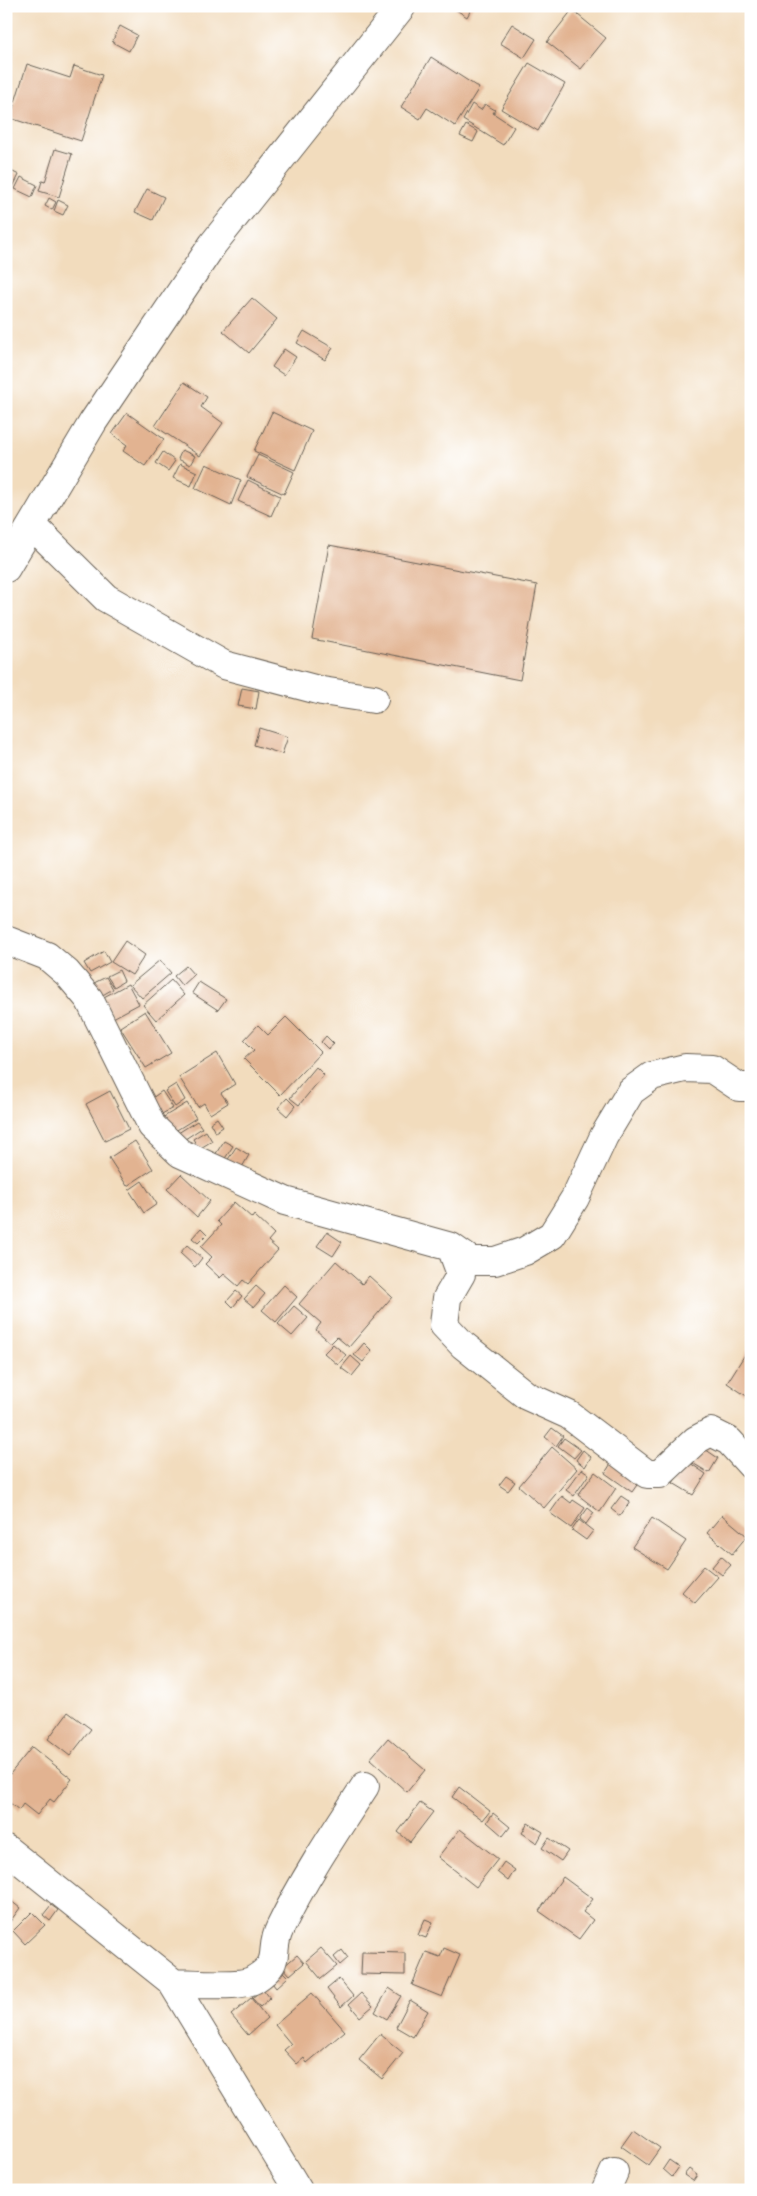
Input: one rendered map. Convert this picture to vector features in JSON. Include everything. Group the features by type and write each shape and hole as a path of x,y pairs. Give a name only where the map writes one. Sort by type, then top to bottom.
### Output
{"street":[{"path":"6,568 93,422 213,244 402,6"},
{"path":"32,525 106,598 224,665 322,691 374,699"},
{"path":"6,940 47,956 68,973 89,999 152,1126 180,1153 284,1201 451,1247 471,1261 495,1261 525,1251 552,1235 575,1198 604,1136 631,1091 652,1076 685,1068 712,1069 739,1087 751,1087"},
{"path":"451,1247 462,1274 447,1298 444,1325 462,1345 527,1396 569,1414 647,1474 660,1474 696,1440 711,1432 729,1441 751,1465"},
{"path":"172,1983 230,1984 253,1981 270,1969 275,1959 276,1937 287,1914 325,1846 365,1786"},
{"path":"6,1848 172,1983 298,2190"}],"building":[{"path":"457,6 473,6 467,17 455,9"},
{"path":"572,10 606,38 581,69 547,42"},
{"path":"512,24 536,39 524,58 500,43"},
{"path":"120,26 137,35 129,51 112,42"},
{"path":"431,57 479,88 455,126 427,108 420,119 401,107"},
{"path":"529,63 565,84 538,131 501,109"},
{"path":"27,64 70,78 74,66 102,75 81,141 10,118"},
{"path":"472,104 481,110 485,104 495,110 493,113 514,127 503,145 463,120"},
{"path":"466,125 478,132 473,142 460,136"},
{"path":"55,149 72,154 59,197 39,191 42,181 45,182"},
{"path":"9,170 19,175 13,187 6,184"},
{"path":"21,177 37,185 32,197 15,189"},
{"path":"147,189 164,197 153,220 135,212"},
{"path":"49,198 56,202 52,210 45,206"},
{"path":"58,200 68,205 63,215 54,211"},
{"path":"252,298 277,319 249,353 223,331"},
{"path":"304,331 333,348 325,360 297,343"},
{"path":"284,349 296,357 284,375 272,367"},
{"path":"184,382 207,397 201,407 223,423 200,456 155,426"},
{"path":"272,412 312,431 295,470 254,451"},
{"path":"127,413 164,439 145,466 123,451 127,445 112,434"},
{"path":"182,450 195,456 190,465 178,459"},
{"path":"163,452 175,461 168,471 156,463"},
{"path":"258,455 294,472 284,494 247,477"},
{"path":"180,464 197,472 191,486 173,478"},
{"path":"206,464 241,480 231,505 195,488"},
{"path":"248,480 280,496 271,516 238,501"},
{"path":"329,545 537,585 520,680 312,639"},
{"path":"242,688 259,691 256,709 238,706"},
{"path":"259,728 288,737 282,754 254,745"},
{"path":"125,941 145,955 132,975 111,962"},
{"path":"104,951 110,962 90,973 84,963"},
{"path":"160,960 171,973 142,998 130,985"},
{"path":"186,966 194,975 182,986 174,976"},
{"path":"119,970 124,981 114,987 107,976"},
{"path":"106,977 113,989 99,997 92,984"},
{"path":"171,980 184,995 156,1020 143,1005"},
{"path":"199,982 226,999 218,1010 192,993"},
{"path":"128,984 139,1004 113,1018 102,998"},
{"path":"145,1011 171,1053 146,1068 120,1027"},
{"path":"286,1017 321,1052 280,1095 244,1059 254,1050 244,1040 258,1025 268,1035"},
{"path":"326,1036 334,1044 328,1049 321,1042"},
{"path":"217,1053 235,1084 221,1093 228,1103 210,1114 204,1103 198,1107 179,1077"},
{"path":"316,1067 324,1075 299,1105 290,1098"},
{"path":"176,1084 185,1100 175,1107 165,1091"},
{"path":"110,1091 129,1129 105,1141 86,1104"},
{"path":"162,1091 173,1108 158,1116 148,1101"},
{"path":"287,1098 295,1106 287,1116 278,1108"},
{"path":"187,1103 196,1118 172,1133 162,1118"},
{"path":"217,1118 223,1127 215,1132 210,1123"},
{"path":"197,1121 202,1128 179,1143 175,1135"},
{"path":"206,1131 212,1141 199,1149 193,1139"},
{"path":"135,1141 153,1169 127,1186 109,1158"},
{"path":"224,1141 233,1146 224,1160 215,1155"},
{"path":"236,1147 249,1155 241,1169 227,1161"},
{"path":"181,1174 210,1201 197,1217 167,1189"},
{"path":"142,1181 157,1204 144,1213 129,1190"},
{"path":"234,1202 252,1218 254,1215 274,1234 268,1241 278,1250 248,1284 243,1280 238,1286 224,1274 220,1278 205,1264 212,1257 201,1247 221,1225 217,1221"},
{"path":"201,1228 207,1234 198,1243 192,1238"},
{"path":"327,1232 342,1242 333,1256 317,1246"},
{"path":"187,1245 202,1258 195,1267 180,1253"},
{"path":"336,1261 362,1284 369,1276 392,1297 349,1347 337,1337 331,1343 316,1330 321,1323 299,1304"},
{"path":"284,1285 297,1297 276,1322 262,1310"},
{"path":"256,1286 265,1294 254,1307 244,1299"},
{"path":"236,1291 242,1296 233,1307 227,1301"},
{"path":"294,1306 308,1318 292,1336 278,1324"},
{"path":"364,1343 372,1351 363,1362 354,1355"},
{"path":"333,1344 346,1355 338,1365 324,1353"},
{"path":"751,1345 751,1399 727,1383"},
{"path":"351,1356 361,1365 352,1376 341,1368"},
{"path":"552,1428 563,1436 556,1446 545,1437"},
{"path":"564,1438 581,1450 574,1458 558,1446"},
{"path":"696,1443 718,1458 709,1473 686,1459"},
{"path":"552,1447 577,1469 544,1508 519,1486"},
{"path":"583,1450 591,1457 585,1467 576,1460"},
{"path":"687,1461 706,1474 693,1495 673,1483"},
{"path":"612,1462 639,1482 632,1492 605,1473"},
{"path":"582,1469 589,1474 574,1496 566,1490"},
{"path":"595,1472 616,1488 600,1512 578,1495"},
{"path":"506,1476 515,1482 508,1491 499,1485"},
{"path":"562,1496 571,1503 573,1500 585,1508 571,1528 550,1513"},
{"path":"621,1496 630,1502 620,1516 611,1509"},
{"path":"588,1508 594,1513 586,1524 580,1519"},
{"path":"722,1515 747,1536 732,1554 707,1533"},
{"path":"652,1518 686,1541 667,1569 632,1547"},
{"path":"579,1520 593,1531 586,1540 572,1530"},
{"path":"721,1556 731,1565 722,1575 712,1567"},
{"path":"704,1566 718,1577 695,1603 682,1592"},
{"path":"68,1712 91,1729 70,1756 48,1739"},
{"path":"388,1738 425,1770 407,1792 370,1759"},
{"path":"32,1747 72,1779 54,1802 50,1799 37,1815 23,1804 19,1810 6,1800 6,1779"},
{"path":"459,1787 490,1811 483,1820 452,1797"},
{"path":"420,1803 433,1812 410,1842 398,1832"},
{"path":"493,1813 510,1827 503,1836 487,1822"},
{"path":"528,1823 543,1832 537,1843 522,1833"},
{"path":"460,1829 498,1859 476,1887 438,1857"},
{"path":"549,1838 568,1851 561,1861 542,1848"},
{"path":"504,1862 515,1870 508,1881 497,1872"},
{"path":"563,1877 593,1899 583,1912 593,1920 579,1939 539,1911"},
{"path":"6,1897 20,1908 6,1927"},
{"path":"51,1905 58,1910 50,1921 43,1915"},
{"path":"32,1912 45,1925 25,1944 13,1931"},
{"path":"425,1919 433,1922 426,1938 418,1935"},
{"path":"321,1948 337,1966 321,1979 306,1961"},
{"path":"444,1948 460,1955 442,1997 412,1985 426,1952 440,1957"},
{"path":"342,1950 348,1958 340,1965 334,1957"},
{"path":"362,1952 405,1953 405,1975 361,1974"},
{"path":"297,1955 304,1963 290,1975 283,1967"},
{"path":"281,1970 288,1977 276,1988 269,1979"},
{"path":"339,1979 353,1996 341,2007 327,1989"},
{"path":"389,1988 401,1996 387,2019 375,2012"},
{"path":"263,1989 270,1998 260,2007 252,1998"},
{"path":"312,1993 345,2031 307,2063 304,2058 297,2064 284,2050 291,2044 275,2025"},
{"path":"361,1993 373,2006 360,2017 349,2004"},
{"path":"251,1998 267,2018 248,2035 231,2015"},
{"path":"410,2000 428,2011 413,2037 396,2027"},
{"path":"380,2034 403,2053 382,2079 359,2060"},
{"path":"633,2129 660,2148 648,2165 621,2146"},
{"path":"669,2160 679,2167 672,2177 663,2169"},
{"path":"689,2169 697,2175 693,2181 684,2175"}]}
